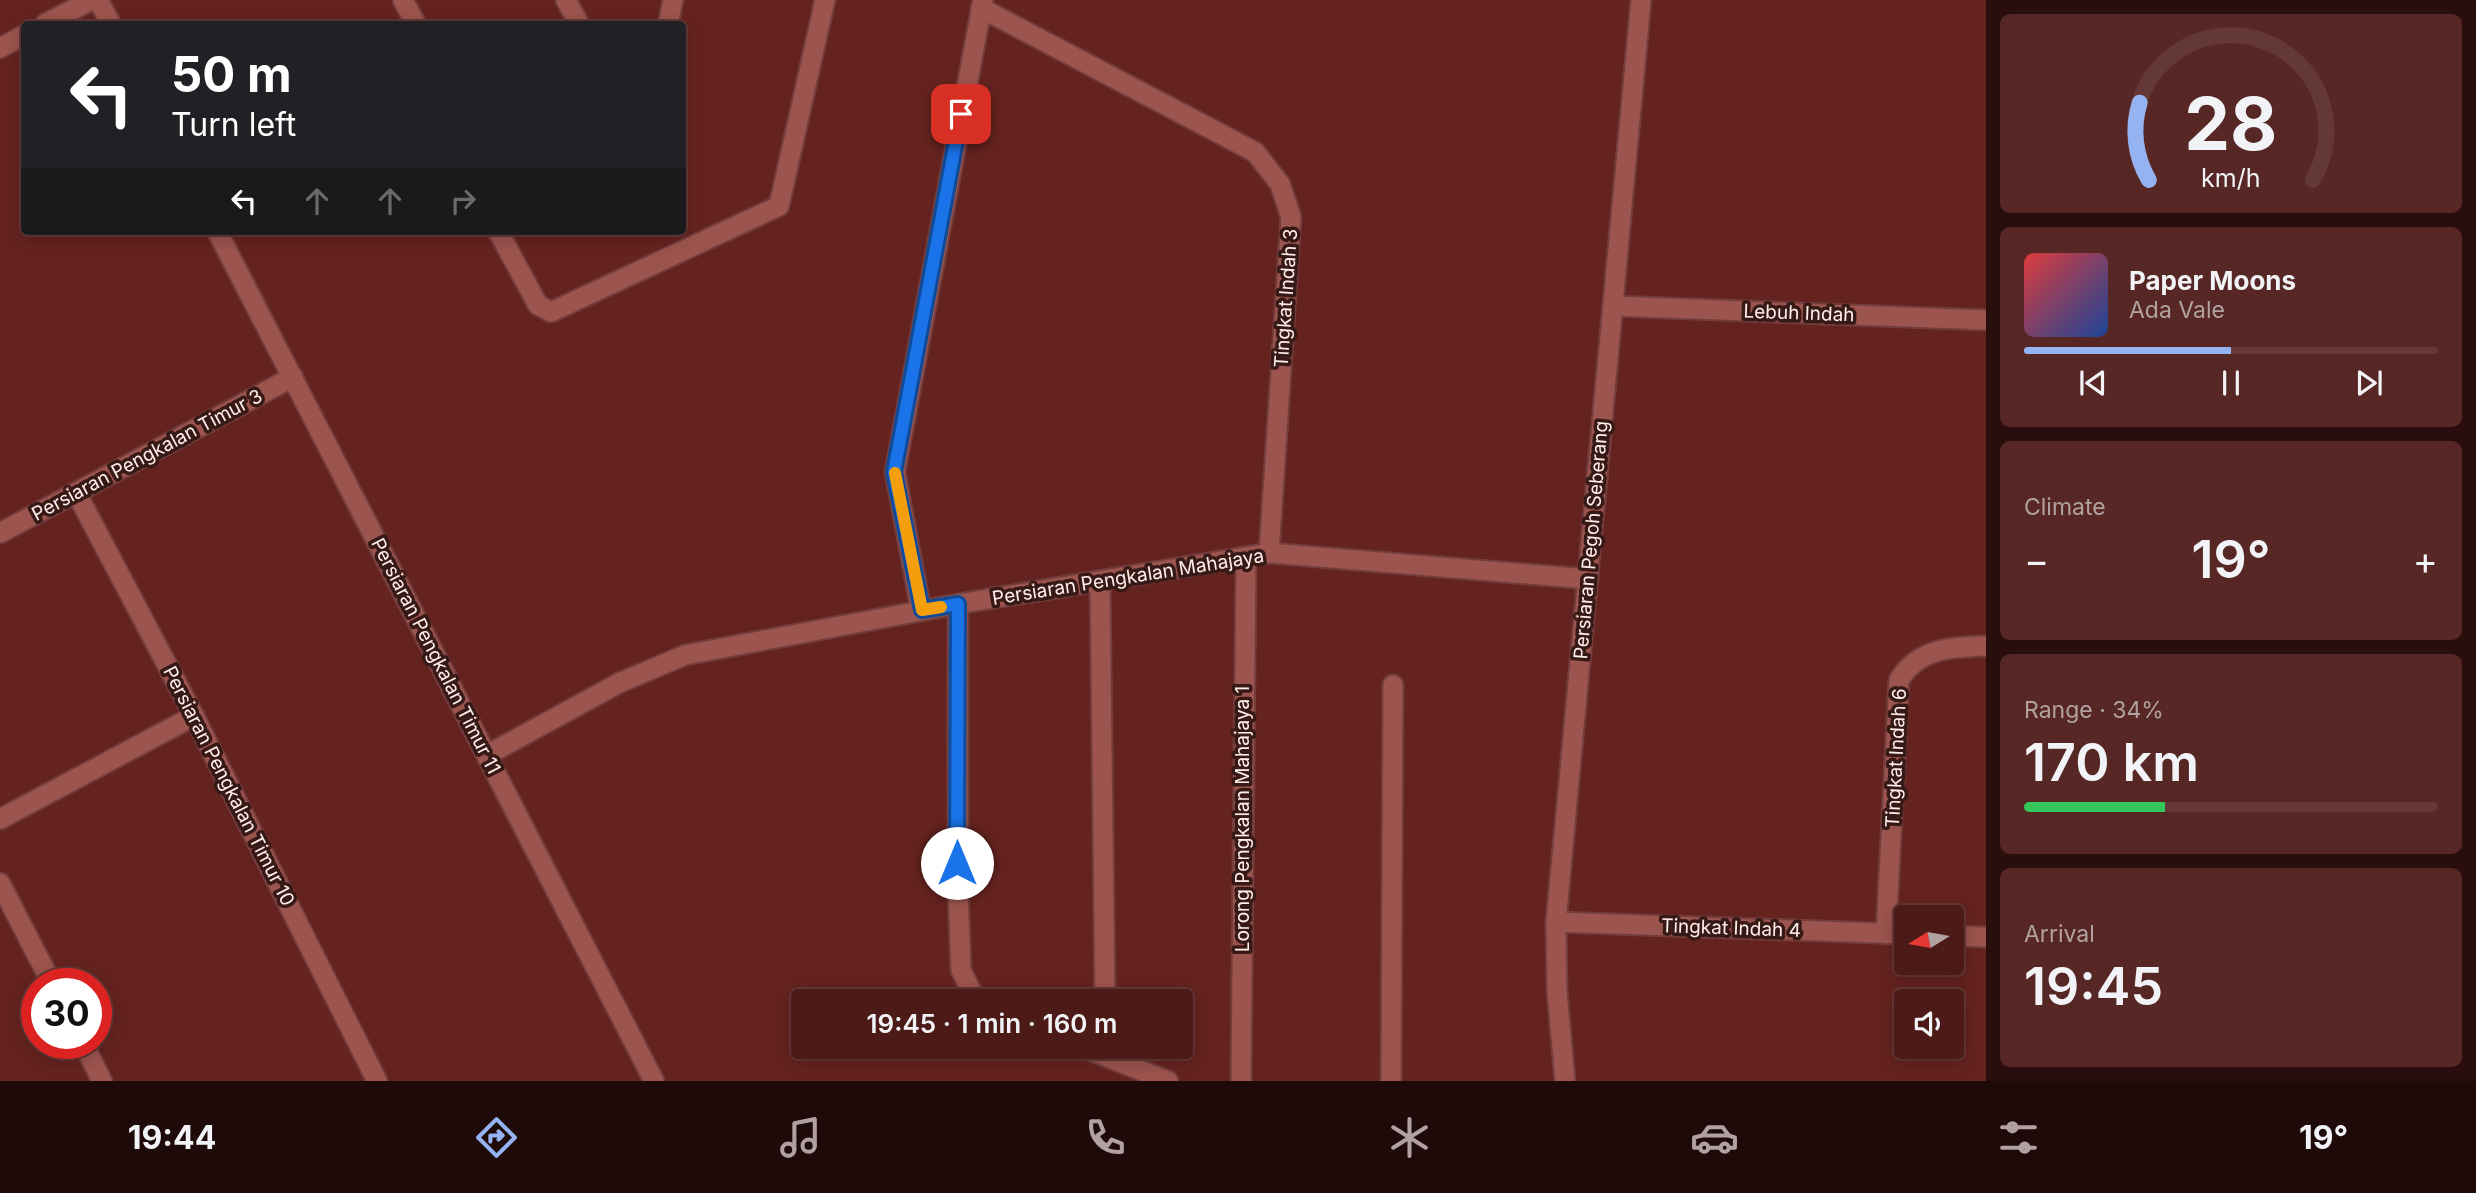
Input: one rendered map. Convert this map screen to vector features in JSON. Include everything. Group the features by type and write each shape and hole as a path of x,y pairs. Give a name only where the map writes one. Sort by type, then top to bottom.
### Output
{"street":[{"path":"51,21 92,0"},
{"path":"99,0 110,21"},
{"path":"403,0 414,21"},
{"path":"566,0 577,21"},
{"path":"669,21 673,0"},
{"path":"500,235 538,306 551,312 779,206 825,0"},
{"name":"Persiaran Pegoh Seberang","path":"1565,1081 1556,991 1556,922 1640,1"},
{"path":"922,610 894,472 982,4"},
{"name":"Tingkat Indah 3","path":"982,4 1255,152 1280,184 1291,217 1269,553"},
{"path":"0,48 21,37"},
{"name":"Persiaran Pengkalan Timur 11","path":"220,235 654,1081"},
{"name":"Lebuh Indah","path":"1613,306 1986,320"},
{"name":"Persiaran Pengkalan Timur 3","path":"0,533 293,377"},
{"name":"Persiaran Pengkalan Timur 10","path":"77,494 194,716 377,1081"},
{"name":"Persiaran Pengkalan Mahajaya","path":"487,755 619,683 685,655 922,610 1269,553 1588,579"},
{"name":"Lorong Pengkalan Mahajaya 1","path":"1241,1081 1246,558"},
{"path":"1100,581 1105,989"},
{"path":"958,604 957,891 961,970 970,989"},
{"name":"Tingkat Indah 6","path":"1896,905 1899,680 1910,662 1930,653 1986,646"},
{"path":"1391,1081 1393,685"},
{"path":"0,819 194,716"},
{"path":"0,883 44,968"},
{"name":"Tingkat Indah 4","path":"1556,922 1894,934"},
{"path":"1964,936 1986,937"},
{"path":"91,1059 102,1081"},
{"path":"1121,1059 1168,1081"}],"slow traffic":[{"path":"895,473 922,610 941,607"}],"route":[{"path":"957,863 958,604 922,610 894,472 961,114"}]}
